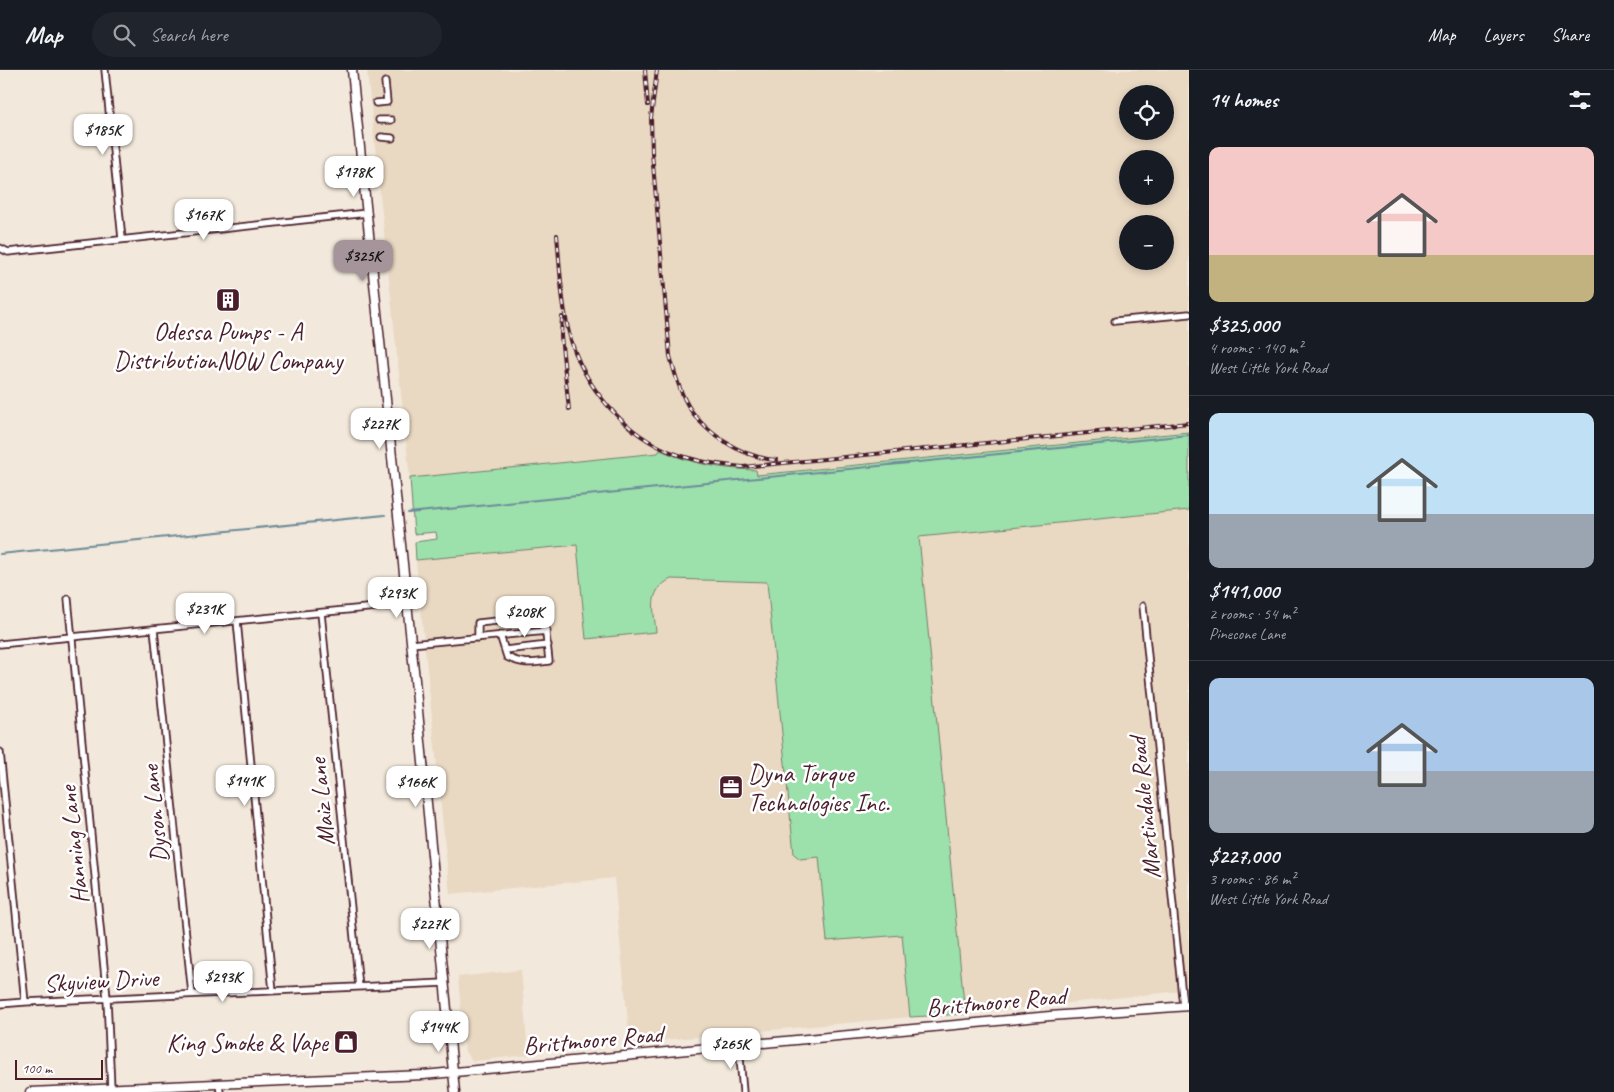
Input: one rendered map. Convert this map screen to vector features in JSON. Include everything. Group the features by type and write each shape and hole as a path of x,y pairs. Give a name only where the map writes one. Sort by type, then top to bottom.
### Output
{"main road":[{"path":"352,70 411,644 454,1092"},
{"name":"Brittmoore Road","path":"30,1092 111,1088 140,1090 220,1088 452,1072 1050,1016 1186,1006"}],"street":[{"path":"104,70 122,239"},
{"path":"376,103 387,102 385,82"},
{"path":"379,120 391,120"},
{"path":"381,137 392,138"},
{"path":"0,248 8,252 367,213"},
{"path":"1115,321 1189,314"},
{"name":"Hanning Lane","path":"68,599 107,998 111,1088"},
{"path":"0,644 407,604"},
{"name":"Martindale Road","path":"1143,606 1186,1006"},
{"name":"Maiz Lane","path":"321,613 359,987"},
{"path":"478,638 478,623 543,616 545,617 549,661 518,663 507,657 500,636"},
{"path":"236,621 273,990"},
{"name":"Dyson Lane","path":"154,629 192,994"},
{"path":"411,644 546,631"},
{"path":"505,650 548,645"},
{"path":"0,752 25,1002"},
{"name":"Skyview Drive","path":"0,1004 444,983"},
{"path":"739,1046 743,1092"}],"shaded area":[{"path":"367,70 1189,70 1189,432 757,475 756,470 707,466 658,453 410,478"},
{"path":"1189,510 1189,990 965,1014 918,537"},
{"path":"577,544 586,638 655,632 653,602 655,591 661,584 671,579 767,582 794,854 800,859 819,857 902,935 910,1017 630,1043 614,878 450,894 416,560"},
{"path":"521,970 528,1055 473,1061 465,1052 458,977"}],"green space":[{"path":"1189,432 1189,510 919,537 965,1014 910,1017 902,935 827,941 819,857 800,859 794,854 767,582 671,579 658,589 655,595 656,632 586,639 577,545 416,560 415,542 437,539 436,532 414,534 410,478 658,453 660,450 707,465 756,470 757,475"}],"waterway":[{"path":"408,513 1189,435"},
{"path":"0,554 385,515"}],"railway":[{"path":"645,70 648,105"},
{"path":"657,70 651,118 652,153 670,356 675,373 685,400 692,412 712,433 737,449 764,458 777,460"},
{"path":"557,235 566,321 575,352 584,371 595,389 623,422 657,446 684,457 709,463 743,467 1189,423"},
{"path":"562,317 561,336 569,409"}],"place":[{"name":"Odessa Pumps - A DistributionNOW Company","path":"228,300"},
{"name":"Dyna Torque Technologies Inc.","path":"731,787"},
{"name":"King Smoke & Vape","path":"346,1042"}]}
